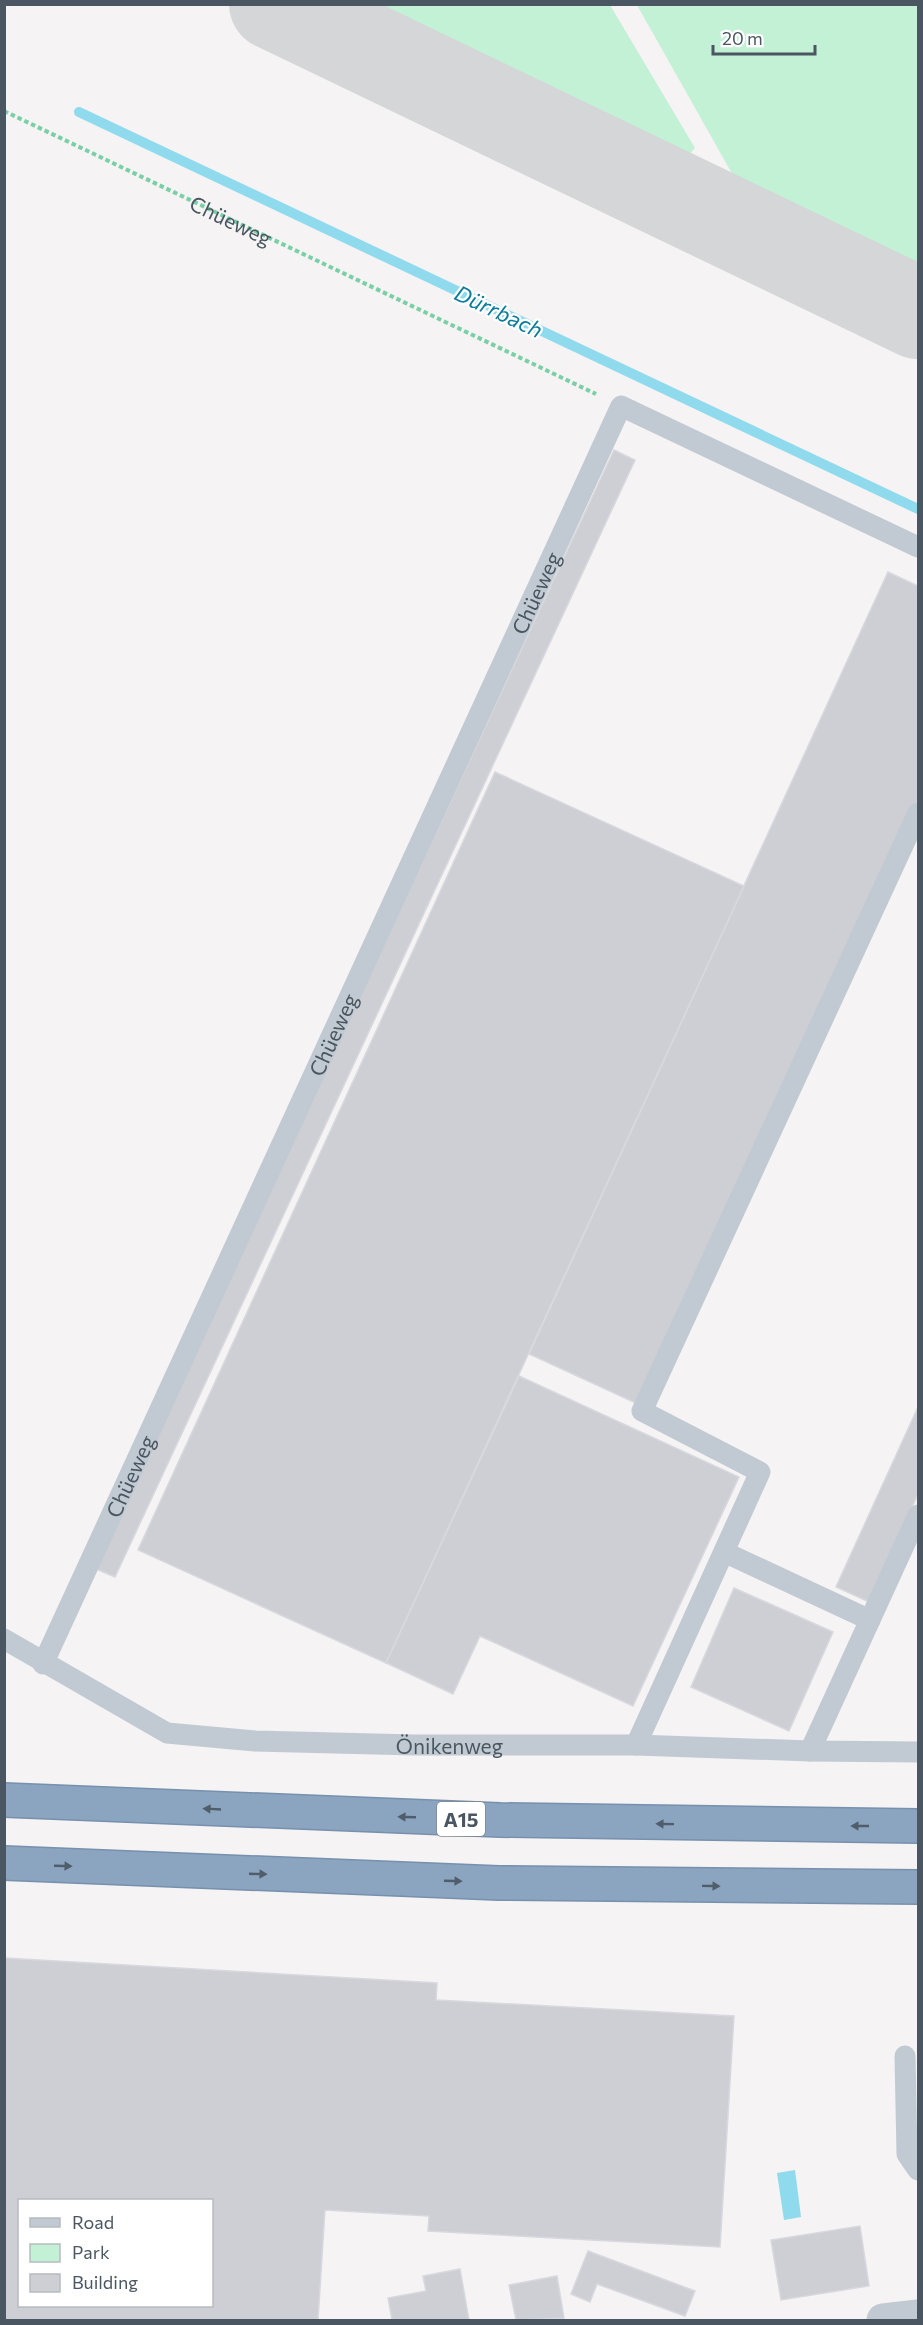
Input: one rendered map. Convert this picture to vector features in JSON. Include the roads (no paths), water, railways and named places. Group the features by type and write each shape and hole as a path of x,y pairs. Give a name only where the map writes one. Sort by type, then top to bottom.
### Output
{"highway":[{"name":"A15","path":"4,1800 488,1820 918,1826"},
{"path":"4,1863 499,1883 918,1887"}],"street":[{"path":"884,2320 918,2316"}],"lane":[{"name":"Chüeweg","path":"43,1664 621,406 918,547"},
{"path":"636,1745 760,1472 642,1411 918,813"},
{"path":"810,1751 918,1515"},
{"path":"724,1552 870,1620"},
{"name":"Önikenweg","path":"4,1639 43,1664 167,1733 255,1741 415,1745 636,1745 918,1752"},
{"path":"905,2056 907,2154 918,2170"}],"water":[{"path":"795,2170 801,2217 784,2220 777,2173"}],"waterway":[{"name":"Dürrbach","path":"79,112 918,509"}]}
